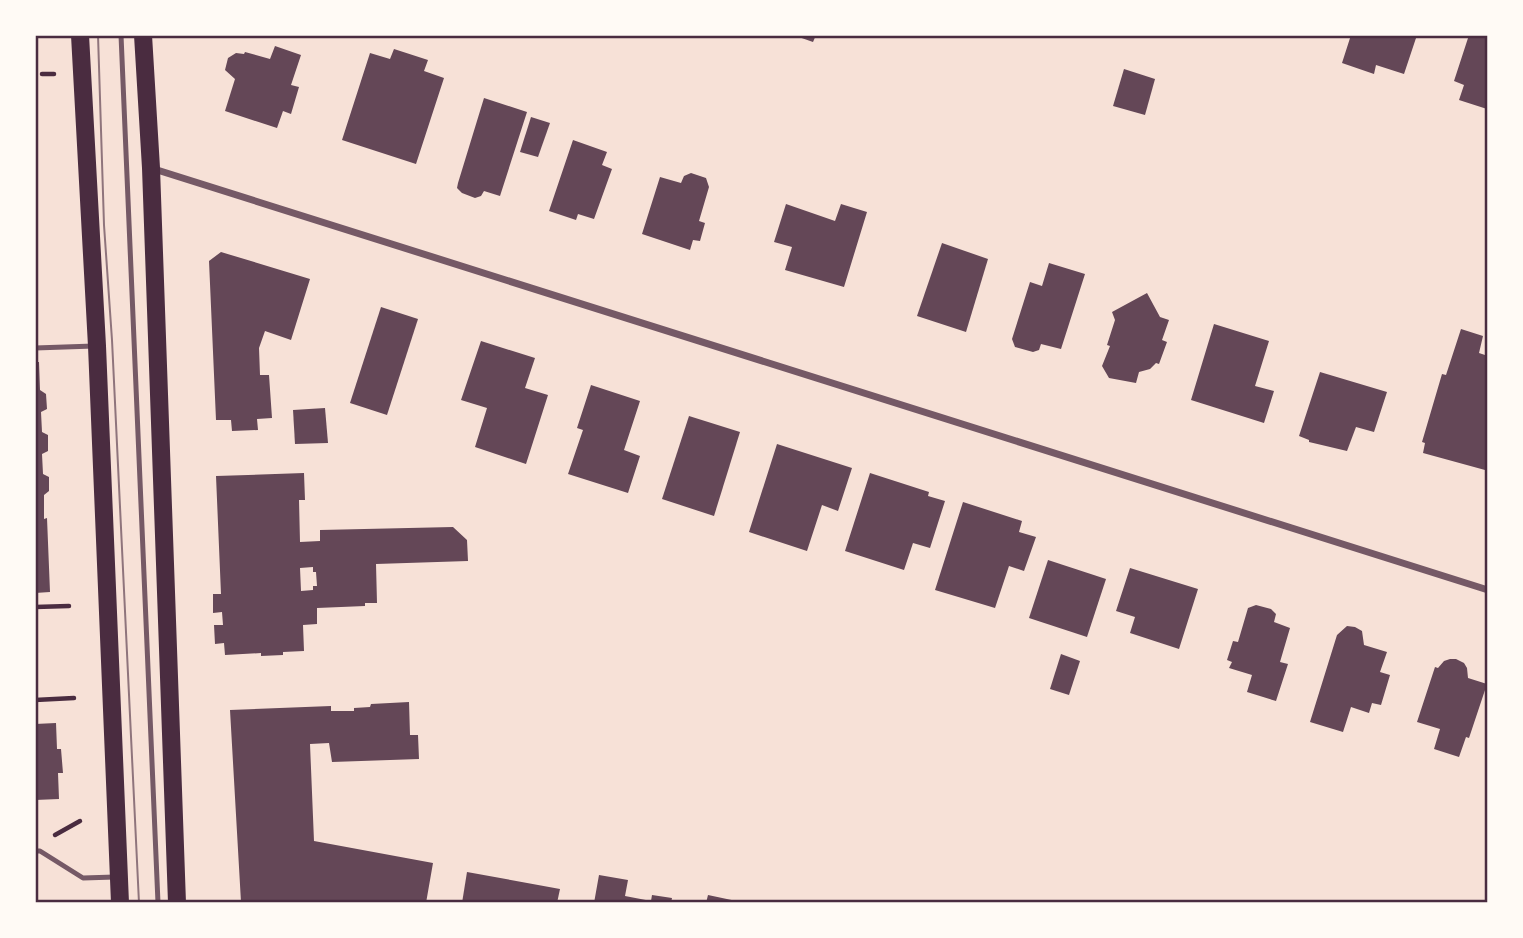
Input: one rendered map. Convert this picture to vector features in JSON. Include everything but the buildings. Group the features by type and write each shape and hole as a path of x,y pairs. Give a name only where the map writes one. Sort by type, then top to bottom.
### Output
{"main road":[{"path":"80,35 97,346 121,903"},
{"path":"143,35 151,168 177,903"}],"street":[{"path":"151,168 1488,590"}],"lane":[{"path":"121,35 158,903"},
{"path":"35,348 97,346"},
{"path":"35,851 40,851 83,878 120,877"}],"path":[{"path":"42,74 55,74"},
{"path":"35,607 69,606"},
{"path":"35,700 74,698"}],"tram line":[{"path":"98,35 104,225 139,903"}]}
